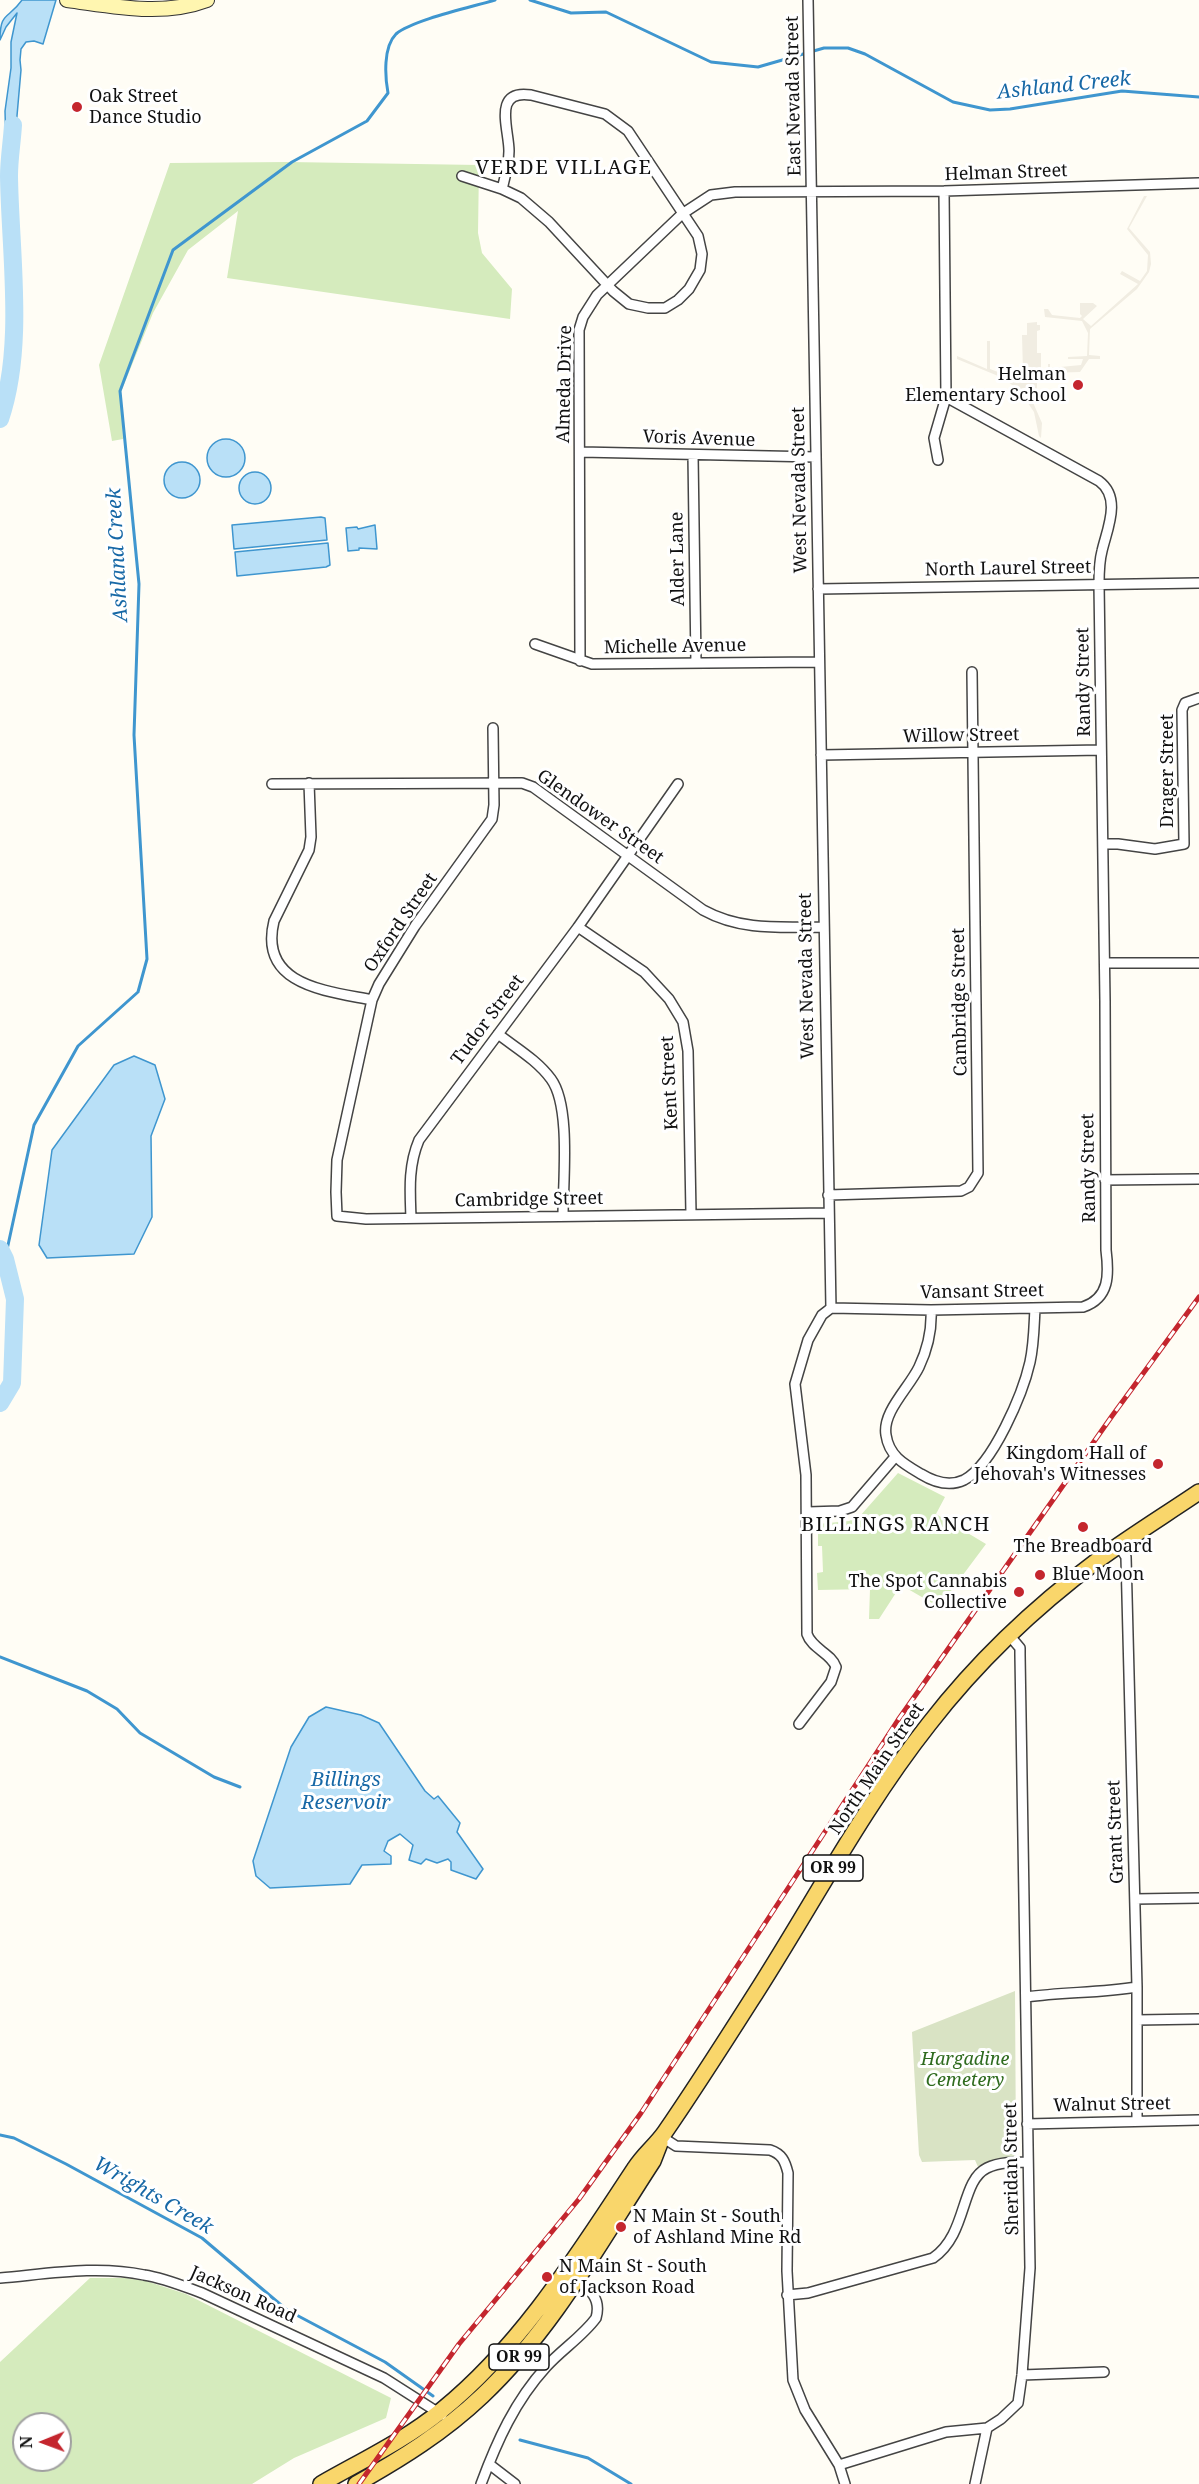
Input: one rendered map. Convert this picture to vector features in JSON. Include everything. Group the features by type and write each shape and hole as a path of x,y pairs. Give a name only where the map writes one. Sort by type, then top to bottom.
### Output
{"main road":[{"name":"North Main Street","path":"572,2276 643,2156 662,2137 891,1777 935,1717 964,1682 1009,1635 1045,1603 1119,1545 1199,1492"},
{"name":"OR 99","path":"321,2484 415,2429 445,2418 482,2396 513,2364 539,2332 572,2276"},
{"name":"OR 99","path":"356,2484 411,2452 445,2418"}],"street":[{"path":"67,0 158,9 207,0"},
{"name":"East Nevada Street","path":"808,0 813,192"},
{"path":"462,176 502,189 520,198 549,222 628,304 658,309 670,306 685,293 699,275 702,254 696,232 635,141 619,122 599,112 525,94 512,97 505,107 509,152 502,189"},
{"name":"Helman Street","path":"813,192 944,191 1199,183"},
{"path":"938,460 934,438 946,396 944,191"},
{"name":"Almeda Drive","path":"580,661 579,330 588,307 608,284 682,214 699,201 719,193 813,192"},
{"name":"West Nevada Street","path":"813,192 820,755 831,1308"},
{"name":"Randy Street","path":"946,396 1099,481 1108,489 1111,502 1110,522 1100,561 1099,584 1105,963 1106,1250 1109,1269"},
{"name":"Voris Avenue","path":"581,452 816,457"},
{"name":"Alder Lane","path":"693,455 696,663"},
{"name":"North Laurel Street","path":"818,589 1199,583"},
{"name":"Michelle Avenue","path":"535,644 592,664 819,662"},
{"name":"Cambridge Street","path":"828,1195 961,1191 975,1180 978,1173 972,672"},
{"name":"Drager Street","path":"1103,844 1155,849 1184,844 1182,710 1185,703 1199,698"},
{"name":"Oxford Street","path":"374,1219 338,1216 336,1192 337,1160 372,1000 387,968 492,819 493,728"},
{"name":"Willow Street","path":"820,755 1101,750"},
{"path":"309,783 311,837 309,850 274,921 272,947 284,970 299,982 310,987 372,1000"},
{"name":"Glendower Street","path":"272,784 522,783 533,787 703,910 724,921 756,927 823,927"},
{"name":"Tudor Street","path":"411,1218 409,1178 412,1157 419,1140 578,927 678,784"},
{"name":"Kent Street","path":"578,927 644,972 669,999 683,1022 688,1051 691,1214"},
{"path":"1105,963 1199,963"},
{"path":"498,1034 529,1057 556,1087 562,1113 563,1216"},
{"path":"1105,1180 1199,1179"},
{"name":"Cambridge Street","path":"374,1219 829,1213"},
{"name":"Vansant Street","path":"831,1308 931,1310 1083,1307 1091,1304 1105,1288 1109,1269"},
{"path":"799,1724 831,1682 836,1667 834,1662 812,1645 807,1634 806,1475 795,1384 808,1340 822,1315 831,1308"},
{"path":"931,1310 931,1326 924,1356 886,1422 887,1443 894,1457 940,1483 965,1479 997,1441 1017,1403 1030,1361 1035,1308"},
{"path":"807,1512 840,1511 852,1507 894,1457"},
{"name":"Grant Street","path":"1119,1545 1126,1557 1137,1987 1137,2120"},
{"name":"Sheridan Street","path":"987,2428 1006,2415 1018,2403 1030,2268 1020,1648 1009,1635"},
{"path":"1135,1899 1199,1898"},
{"path":"1027,1997 1056,1993 1104,1992 1137,1987"},
{"path":"1137,2020 1199,2019"},
{"name":"Walnut Street","path":"1027,2124 1199,2120"},
{"path":"662,2137 676,2146 762,2149 782,2156 788,2173 787,2295 793,2380 805,2410 839,2465 845,2484"},
{"path":"787,2295 808,2293 933,2258 942,2252 953,2237 975,2178 983,2170 997,2164 1029,2162"},
{"name":"Jackson Road","path":"0,2278 117,2271 144,2274 173,2282 384,2378 445,2418"},
{"path":"481,2484 515,2406 530,2384 596,2318 598,2311 594,2295 572,2276"},
{"path":"1022,2375 1104,2372"},
{"path":"839,2465 946,2432 987,2428 975,2484"},
{"path":"489,2464 515,2484"}],"green space":[{"path":"170,163 479,165 478,233 482,253 512,289 510,319 227,278 238,211 188,250 153,313 121,392 123,439 112,441 99,365"},
{"path":"898,1473 945,1497 936,1514 986,1544 939,1607 901,1585 879,1619 869,1619 870,1589 818,1590 817,1573 823,1572 822,1546 818,1546 818,1524 849,1521 860,1516"},
{"name":"Hargadine Cemetery","path":"1015,1991 1016,2158 978,2167 975,2160 922,2162 919,2155 912,2032"},
{"path":"90,2278 125,2278 146,2281 186,2294 391,2398 386,2418 294,2458 252,2484 0,2484 0,2362"}],"shaded area":[{"path":"1144,196 1147,196 1129,228 1150,252 1149,272 1137,289 1090,329 1089,355 1100,356 1100,359 1089,359 1080,372 1048,373 1048,364 1050,368 1081,365 1083,359 1068,359 1068,357 1087,356 1088,333 1082,321 1045,317 1044,309 1048,309 1052,315 1080,318 1082,316 1080,303 1093,303 1097,306 1083,319 1091,326 1138,284 1120,274 1122,271 1140,281 1147,271 1148,255 1127,229"},
{"path":"1037,322 1037,325 1040,325 1040,330 1037,331 1037,353 1041,353 1041,379 1037,379 1037,390 1031,398 1042,423 1041,438 1034,412 1020,391 1003,378 957,359 957,356 987,369 987,341 990,341 990,369 998,372 1023,372 1022,335 1027,335 1027,323"}],"water":[{"path":"22,0 56,0 43,44 34,41 26,42 21,49 14,150 6,146 5,111 11,68 11,42 17,13 6,27 0,40 0,31 3,20"},
{"path":"226,439 240,444 245,458 240,472 226,477 212,472 207,458 212,444"},
{"path":"182,462 195,467 200,480 195,493 182,498 169,493 164,480 169,467"},
{"path":"255,472 266,477 271,488 266,499 255,504 244,499 239,488 244,477"},
{"path":"325,518 327,540 234,549 232,525"},
{"path":"375,525 377,549 359,548 359,550 348,551 346,528 357,527 358,529"},
{"path":"328,543 330,565 326,567 237,576 235,552"},
{"path":"134,1056 155,1065 165,1099 151,1136 152,1217 134,1254 47,1258 39,1245 52,1150 114,1065"},
{"name":"Billings Reservoir","path":"326,1707 361,1715 379,1723 425,1791 434,1799 438,1796 460,1823 457,1832 483,1869 476,1879 451,1870 451,1862 448,1859 437,1863 426,1859 421,1864 409,1860 413,1845 400,1834 388,1841 384,1851 391,1856 391,1864 362,1865 350,1884 270,1888 256,1876 253,1861 291,1747 309,1717"}],"waterway":[{"name":"Ashland Creek","path":"5,1259 34,1125 78,1046 138,992 147,959 134,735 139,584 120,391 173,250 292,162 367,121 388,93 387,54 396,34 428,19 495,0"},
{"name":"Ashland Creek","path":"530,0 571,13 606,12 711,62 758,67 824,48 848,48 865,54 953,102 990,110 1010,109 1122,91 1199,97"},
{"path":"0,419 8,391 14,330 9,176 13,125"},
{"path":"0,1249 5,1259 15,1299 12,1383 0,1403"},
{"path":"0,1657 87,1691 117,1709 140,1733 214,1777 240,1787"},
{"name":"Wrights Creek","path":"0,2135 14,2138 66,2164 202,2238 287,2310 385,2362 433,2396"},
{"name":"Wrights Creek","path":"520,2440 588,2458 631,2484"}],"railway":[{"path":"359,2484 459,2344 579,2199 641,2113 898,1720 1112,1416 1199,1297"}],"place":[{"name":"Oak Street Dance Studio","path":"77,107"},
{"name":"Helman Elementary School","path":"1078,385"},
{"name":"Kingdom Hall of Jehovah's Witnesses","path":"1158,1464"},
{"name":"The Breadboard","path":"1083,1527"},
{"name":"Blue Moon","path":"1040,1575"},
{"name":"The Spot Cannabis Collective","path":"1019,1592"},
{"name":"N Main St - South of Ashland Mine Rd","path":"621,2227"},
{"name":"N Main St - South of Jackson Road","path":"547,2277"}],"district":[{"name":"VERDE VILLAGE","path":"564,168"},
{"name":"BILLINGS RANCH","path":"896,1525"}]}
